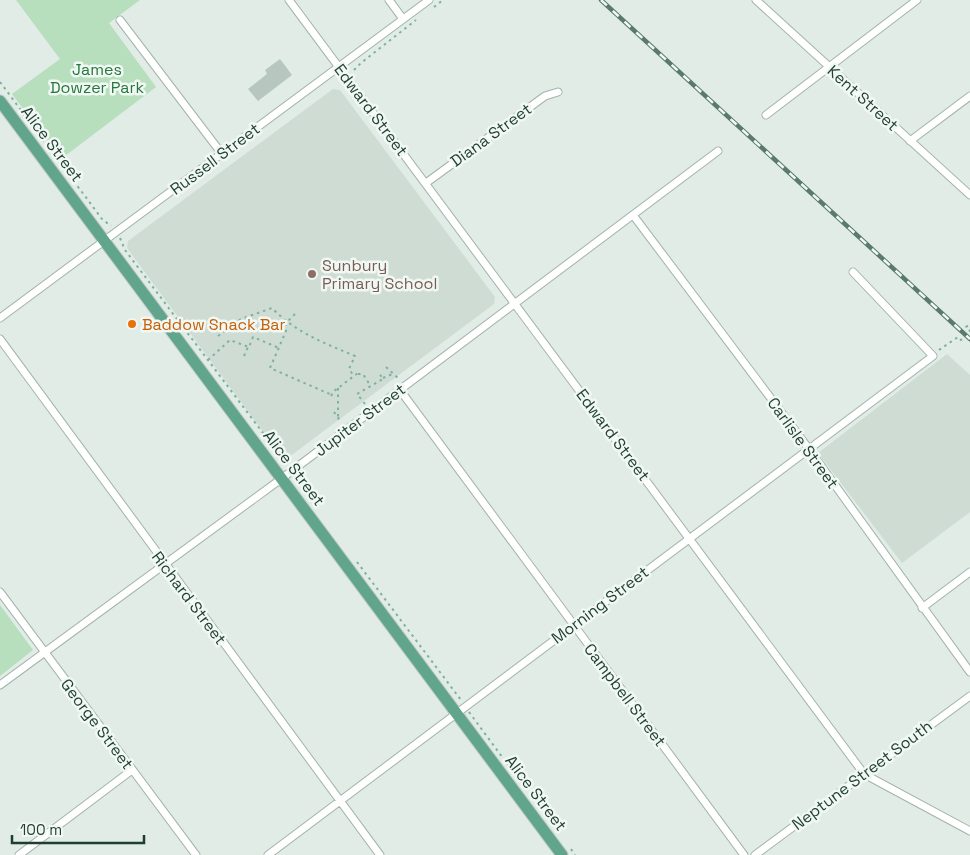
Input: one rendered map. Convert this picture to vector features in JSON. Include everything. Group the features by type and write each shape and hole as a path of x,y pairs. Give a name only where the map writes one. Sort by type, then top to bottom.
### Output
{"main road":[{"name":"Alice Street","path":"0,101 562,855"}],"street":[{"name":"Edward Street","path":"289,0 516,303 864,774 970,831"},
{"path":"389,0 403,19"},
{"name":"Russell Street","path":"0,318 429,0"},
{"name":"Kent Street","path":"756,0 970,195"},
{"path":"766,115 917,0"},
{"path":"120,20 222,154"},
{"name":"Diana Street","path":"426,183 545,96 558,92"},
{"path":"910,141 970,96"},
{"name":"Jupiter Street","path":"0,685 282,479 718,151"},
{"name":"Carlisle Street","path":"633,215 809,450 970,672"},
{"name":"Morning Street","path":"268,855 933,356 853,272"},
{"name":"Richard Street","path":"0,339 380,855"},
{"name":"Campbell Street","path":"400,390 744,855"},
{"path":"922,608 970,572"},
{"name":"George Street","path":"0,592 196,855"},
{"name":"Neptune Street South","path":"755,855 970,696"},
{"path":"19,855 132,770"}],"path":[{"path":"0,82 102,220 112,227"},
{"path":"121,239 126,250 286,464"},
{"path":"218,336 240,319 272,308 286,323 307,336 355,356 349,369 354,376"},
{"path":"295,314 286,323 286,331 270,368 331,395 354,376 363,374 370,385"},
{"path":"939,350 958,337 961,340 970,331 966,327 970,324"},
{"path":"244,356 253,337 279,348"},
{"path":"208,360 230,340 248,347"},
{"path":"386,366 399,379"},
{"path":"379,373 383,378"},
{"path":"365,404 357,394 394,373"},
{"path":"338,388 338,418"},
{"path":"334,412 341,422"},
{"path":"297,479 302,488"},
{"path":"354,558 461,700"}],"shaded area":[{"name":"Sunbury Primary School","path":"333,89 340,90 495,297 494,304 289,457 281,456 127,248 128,241"},
{"path":"947,354 970,375 970,512 902,563 818,453"}],"green space":[{"name":"James Dowzer Park","path":"16,0 140,0 109,23 156,87 61,159 12,94 60,59"},
{"path":"0,605 33,650 0,676"}],"building":[{"path":"280,59 292,75 258,101 248,89 267,74 265,70"}],"railway":[{"path":"601,0 970,339"}],"place":[{"name":"Sunbury Primary School","path":"312,274"},
{"name":"Baddow Snack Bar","path":"132,324"}]}
